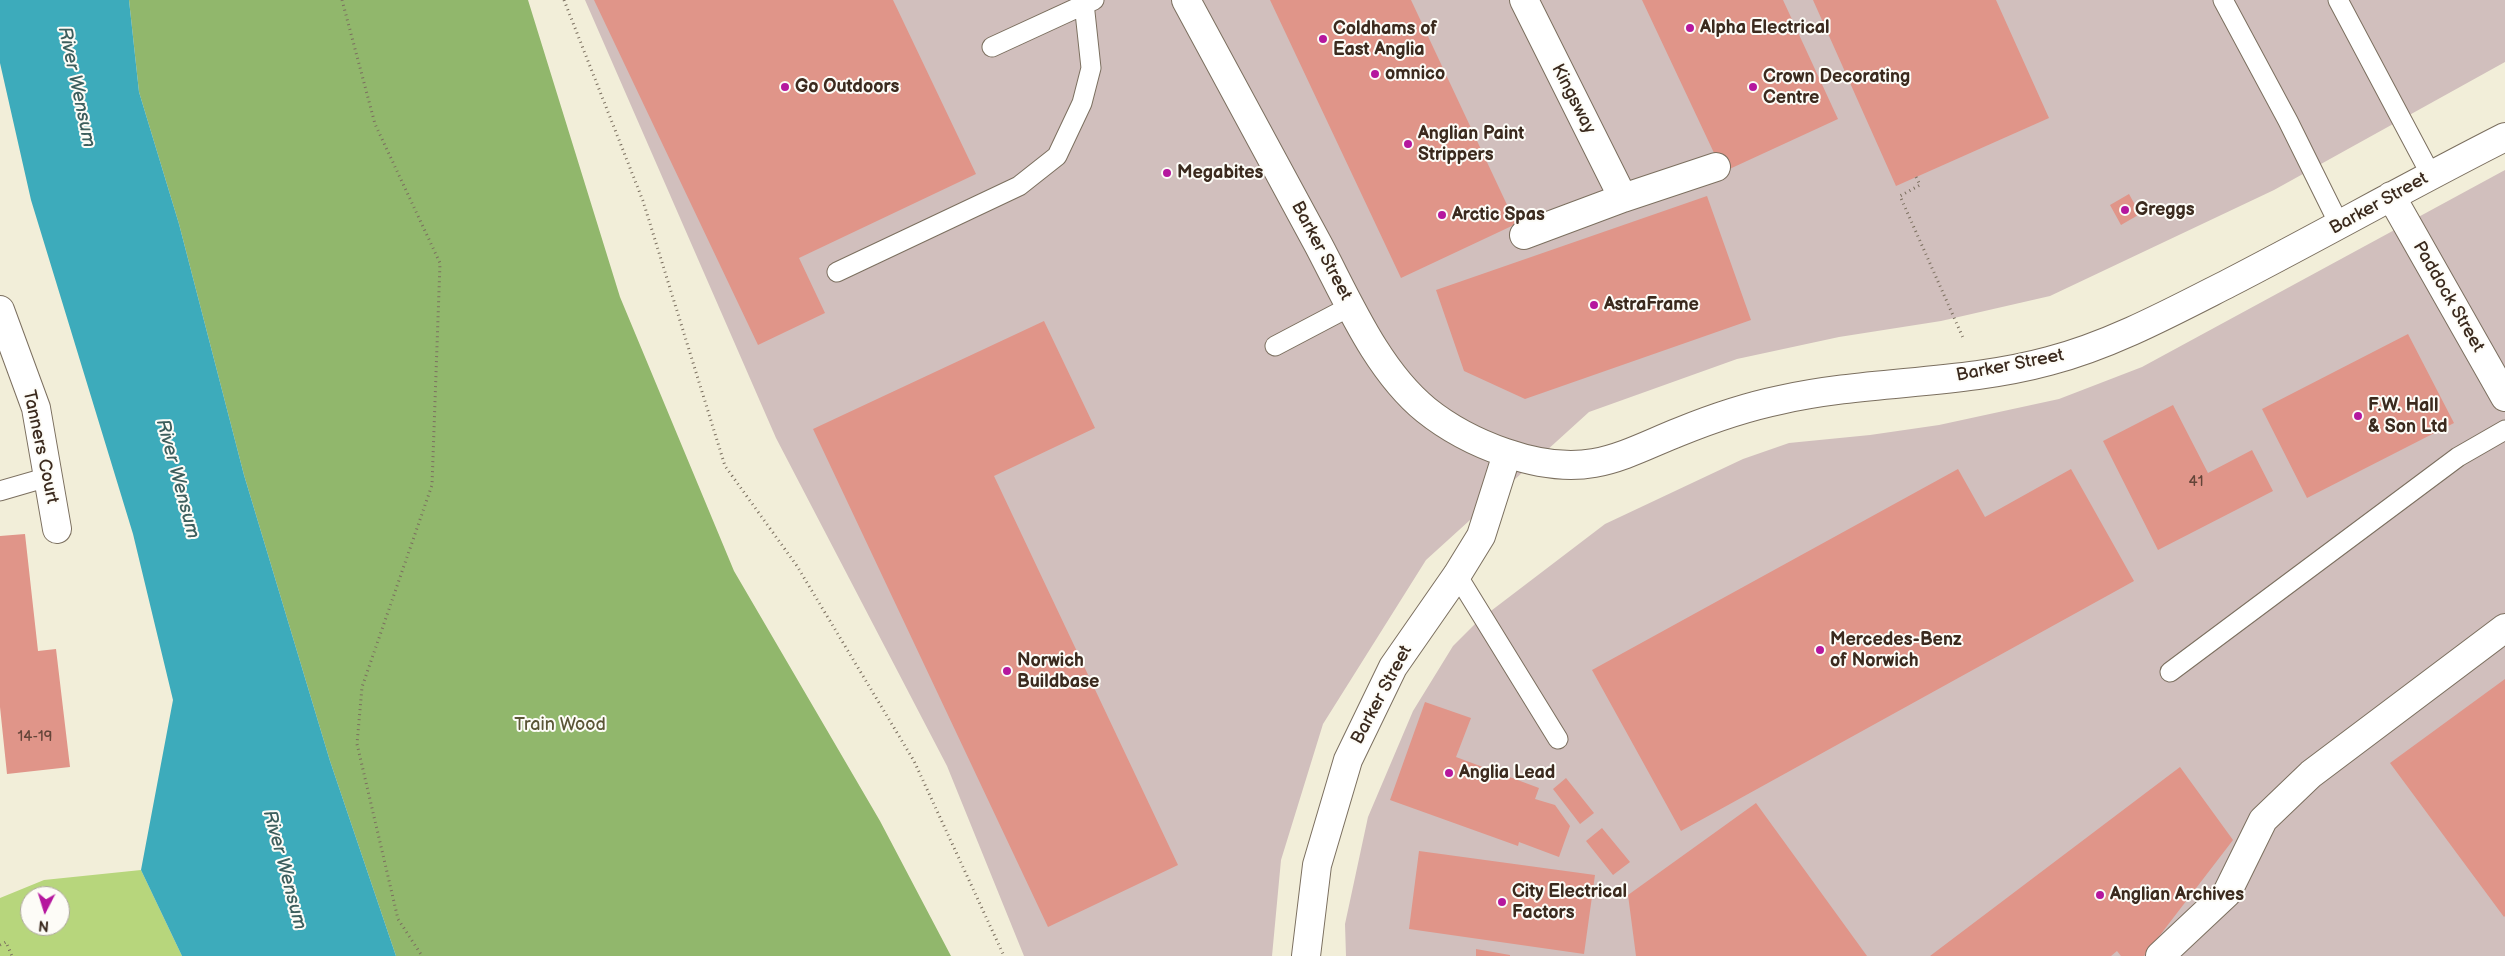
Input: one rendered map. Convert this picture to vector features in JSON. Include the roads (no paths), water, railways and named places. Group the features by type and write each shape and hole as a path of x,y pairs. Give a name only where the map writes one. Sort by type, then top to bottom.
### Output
{"street":[{"name":"Barker Street","path":"1186,0 1351,306 1400,387 1428,412 1458,432 1507,454 1554,464 1592,463 1728,415 1812,393 1980,375 2050,361 2102,343 2188,304 2340,226 2392,196 2505,137"},
{"name":"Kingsway","path":"1524,0 1623,198"},
{"path":"1524,235 1623,198 1716,167"},
{"name":"Paddock Street","path":"2392,196 2505,397"},
{"name":"Tanners Court","path":"0,310 36,408 57,529"},
{"name":"Barker Street","path":"1306,956 1317,865 1348,760 1393,667 1457,575 1481,536 1507,454"},
{"path":"2160,956 2227,893 2263,820 2310,774 2505,628"}],"lane":[{"path":"2223,0 2288,121 2340,226"},
{"path":"2338,0 2431,175"},
{"path":"837,272 1019,186 1057,156 1082,103 1091,68 1090,2 992,47"},
{"path":"1275,346 1351,306"},
{"path":"2170,672 2458,457 2505,430"},
{"path":"0,492 48,477"},
{"path":"1457,575 1558,739"}],"water":[{"name":"River Wensum","path":"0,0 129,0 139,92 179,224 244,475 330,761 396,956 182,956 141,870 173,700 133,534 31,200 0,63"}],"place":[{"name":"Alpha Electrical","path":"1690,28"},
{"name":"Coldhams of East Anglia","path":"1323,39"},
{"name":"omnico","path":"1375,74"},
{"name":"Go Outdoors","path":"785,87"},
{"name":"Crown Decorating Centre","path":"1753,87"},
{"name":"Anglian Paint Strippers","path":"1408,144"},
{"name":"Megabites","path":"1167,173"},
{"name":"Greggs","path":"2125,210"},
{"name":"Arctic Spas","path":"1442,215"},
{"name":"AstraFrame","path":"1594,305"},
{"name":"F.W. Hall & Son Ltd","path":"2358,416"},
{"name":"Mercedes-Benz of Norwich","path":"1820,650"},
{"name":"Norwich Buildbase","path":"1007,671"},
{"name":"Anglia Lead","path":"1449,773"},
{"name":"Anglian Archives","path":"2100,895"},
{"name":"City Electrical Factors","path":"1502,902"}],"park label":[{"name":"Train Wood","path":"560,725"}]}
